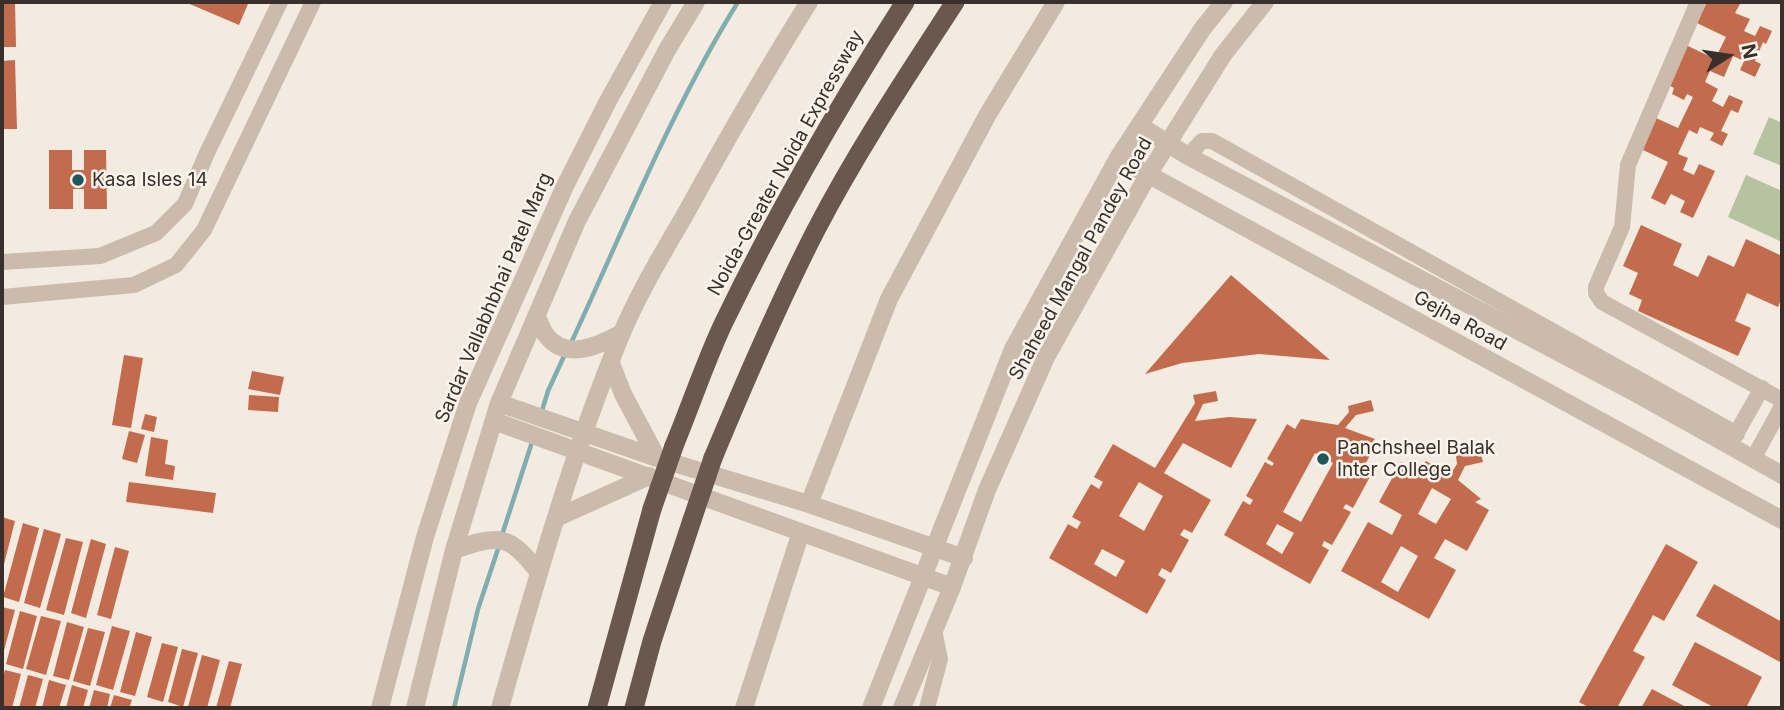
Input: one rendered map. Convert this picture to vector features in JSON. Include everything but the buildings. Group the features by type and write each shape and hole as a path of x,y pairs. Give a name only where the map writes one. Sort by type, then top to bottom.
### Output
{"highway":[{"name":"Noida-Greater Noida Expressway","path":"597,708 652,509 723,324 780,212 860,73 905,2"},
{"path":"634,708 652,641 713,458 764,336 817,228 895,94 955,2"}],"street":[{"path":"2,262 100,256 156,233 185,204 206,153 281,2"},
{"path":"2,297 134,285 176,265 204,230 313,2"},
{"name":"Sardar Vallabhbhai Patel Marg","path":"380,708 425,537 468,403 565,186 663,2"},
{"path":"415,708 454,550 499,403 577,221 667,50 696,2"},
{"path":"500,708 580,443 622,333 640,294 700,186 809,2"},
{"path":"809,504 889,299 988,114 1056,2"},
{"path":"872,708 1013,349 1118,158 1203,28 1224,2"},
{"name":"Shaheed Mangal Pandey Road","path":"902,708 964,558 987,490 1046,356 1147,175 1223,55 1265,2"},
{"path":"1698,2 1628,165 1622,228 1596,287 1596,293 1602,302 1782,400"},
{"name":"Gejha Road","path":"1140,126 1188,156 1468,294 1630,390 1735,436 1753,459 1782,475"},
{"name":"Gejha Road","path":"1118,158 1782,520"},
{"path":"536,316 553,342 573,350 593,348 622,333"},
{"path":"611,363 623,394 657,458"},
{"path":"1735,436 1762,388"},
{"path":"499,403 649,476 952,587"},
{"path":"1753,459 1782,406"},
{"path":"494,421 580,443 657,458 809,504 964,558"},
{"path":"556,518 649,476"},
{"path":"744,708 801,533"},
{"path":"454,550 484,540 508,540 523,551 539,573"},
{"path":"927,708 940,667 934,630"}],"green space":[{"path":"1769,117 1782,123 1782,166 1753,154"},
{"path":"1746,175 1782,191 1782,242 1728,217"}],"waterway":[{"path":"571,343 670,127 738,2"},
{"path":"541,414 565,354"},
{"path":"501,538 533,439"},
{"path":"454,708 478,609 499,546"}],"place":[{"name":"Kasa Isles 14","path":"78,180"},
{"name":"Panchsheel Balak Inter College","path":"1323,459"}]}
